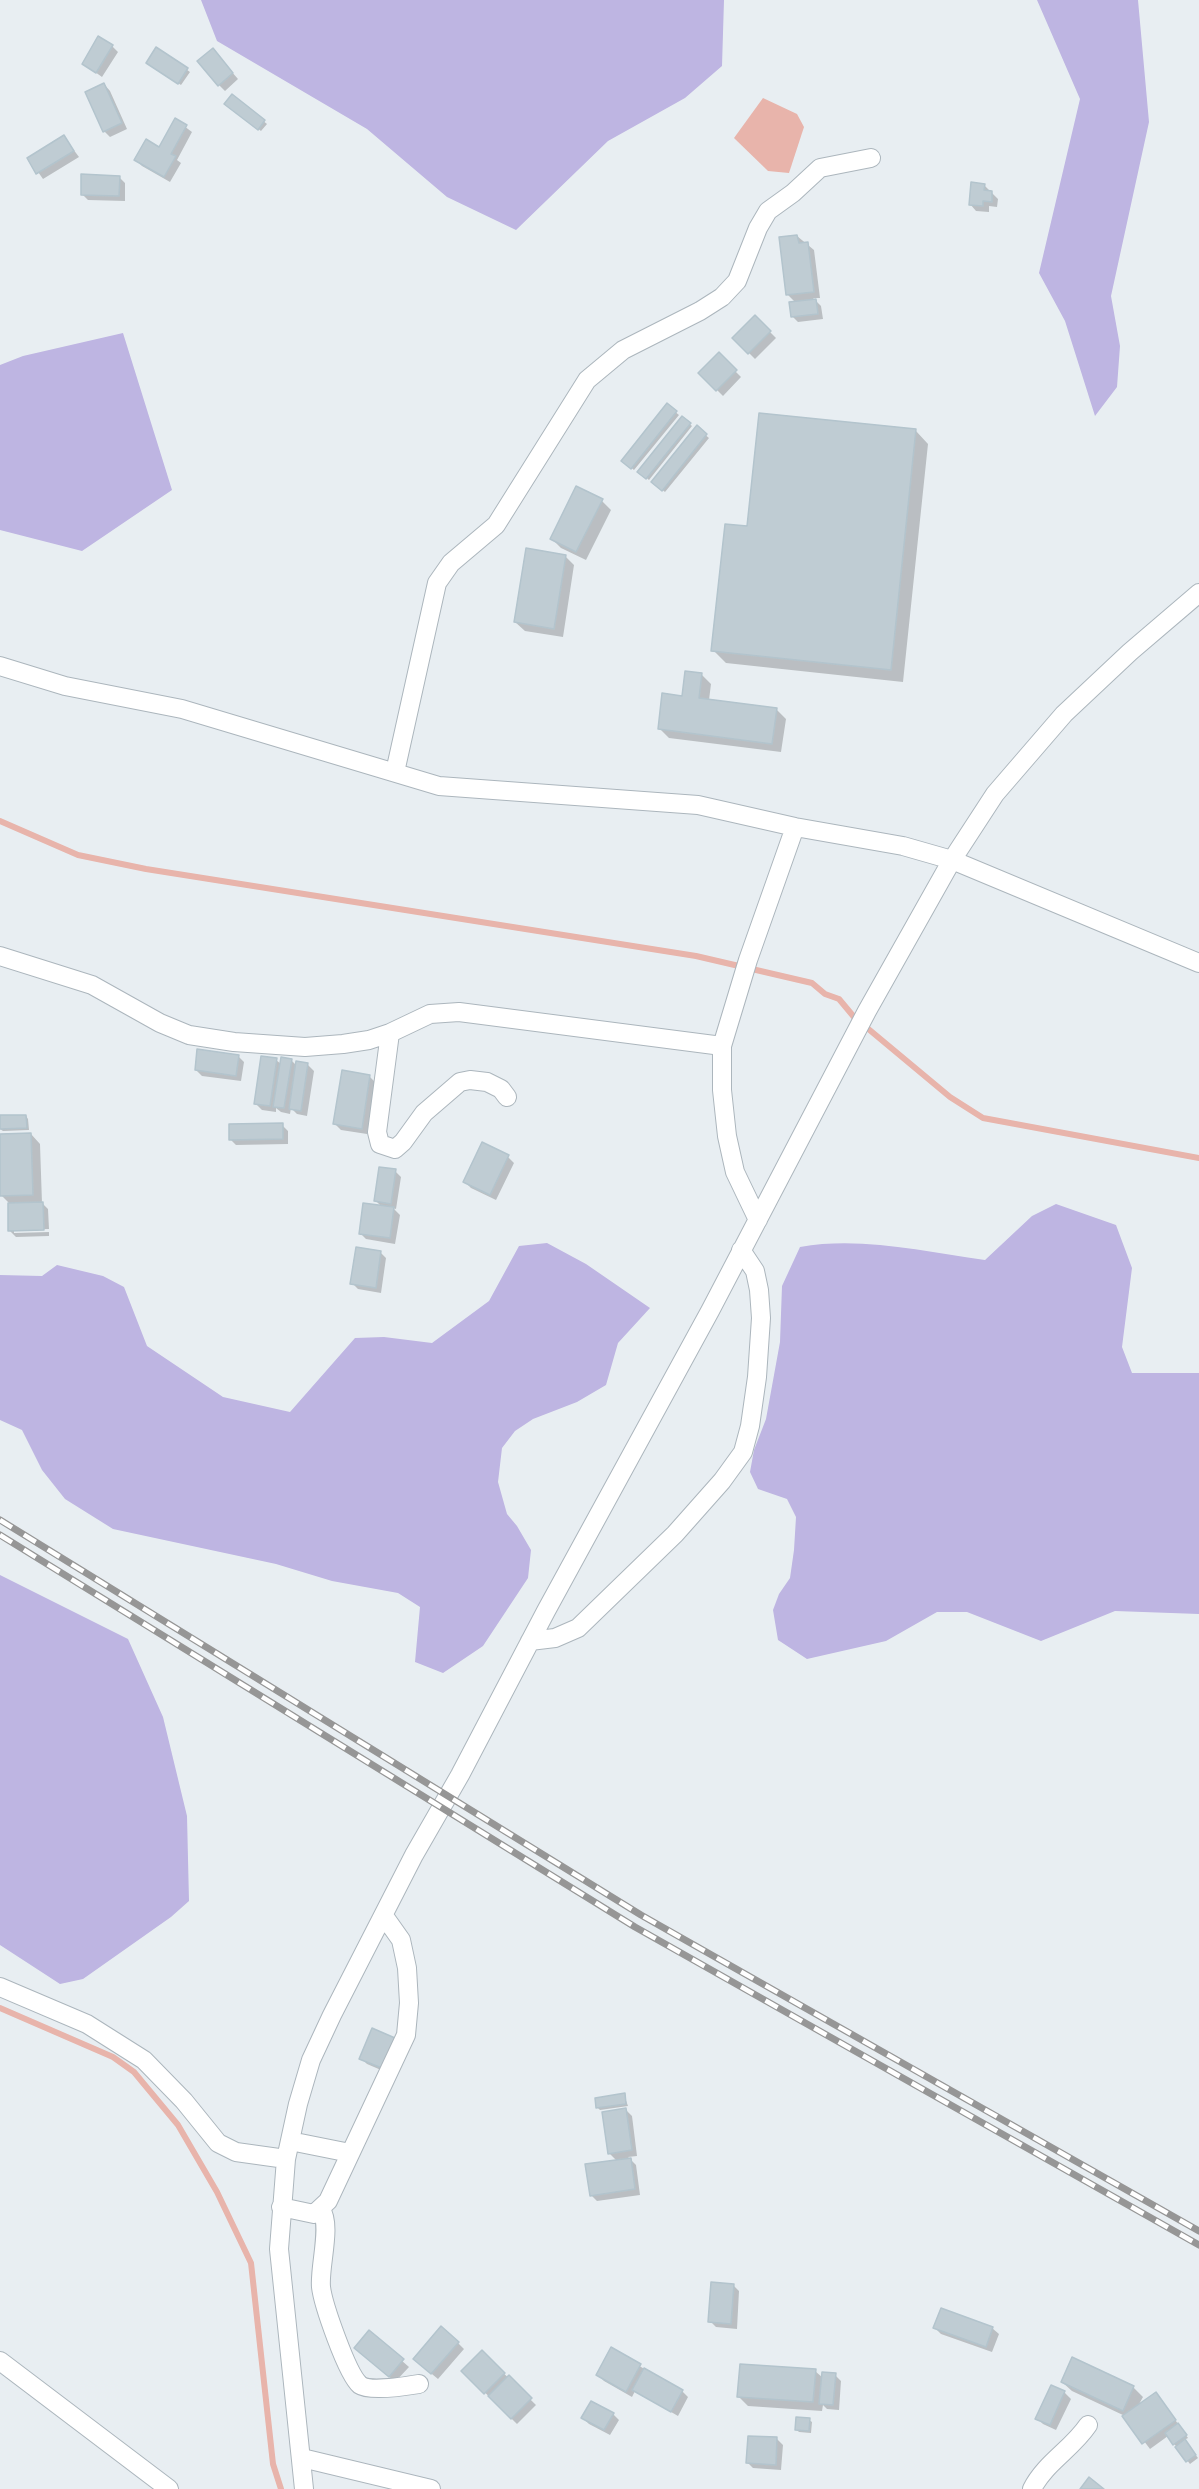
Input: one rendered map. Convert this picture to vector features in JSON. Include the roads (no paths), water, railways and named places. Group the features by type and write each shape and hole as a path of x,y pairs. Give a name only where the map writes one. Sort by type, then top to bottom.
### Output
{"street":[{"path":"395,772 437,583 451,563 496,525 587,380 624,350 700,311 722,297 737,281 758,228 768,211 793,193 820,168 871,158"},
{"path":"304,2489 279,2249 286,2159 298,2104 311,2060 414,1855 460,1775 758,1220 867,1011 952,860 995,794 1064,714 1130,651 1199,593"},
{"path":"0,666 65,686 182,709 439,786 699,805 795,827 903,846 952,860 1199,963"},
{"path":"758,1220 735,1172 729,1145 722,1090 722,1046 748,960 795,827"},
{"path":"1,958 92,986 160,1023 189,1035 234,1042 305,1047 369,1040 430,1014 459,1012 722,1046"},
{"path":"390,1033 377,1132 380,1144 387,1148 395,1149 403,1142 424,1113 460,1082 487,1082 501,1089 507,1097"},
{"path":"531,1641 555,1638 578,1628 675,1534 722,1481 743,1452 750,1426 757,1377 761,1318 755,1271 741,1250"},
{"path":"282,2206 304,2214 314,2214 321,2210 331,2195 406,2035 409,2003 407,1968 401,1940 384,1916"},
{"path":"0,1987 87,2024 144,2060 184,2101 201,2126 218,2143 236,2152 286,2159"},
{"path":"290,2140 350,2153"},
{"path":"321,2210 324,2214 325,2237 321,2288 342,2352 352,2373 361,2385 373,2389 419,2384"},
{"path":"0,2361 169,2489"},
{"path":"1032,2489 1040,2474 1074,2445 1088,2425"},
{"path":"302,2458 431,2489"}],"waterway":[{"path":"0,821 78,855 146,869 696,956 812,983 825,994 839,999 854,1017 950,1097 983,1118 1199,1158"},
{"path":"0,2008 113,2057 134,2072 178,2125 217,2192 251,2263 273,2464 281,2489"}],"railway":[{"path":"0,1520 641,1915 1199,2231"},
{"path":"0,1535 635,1927 1199,2245"}]}
